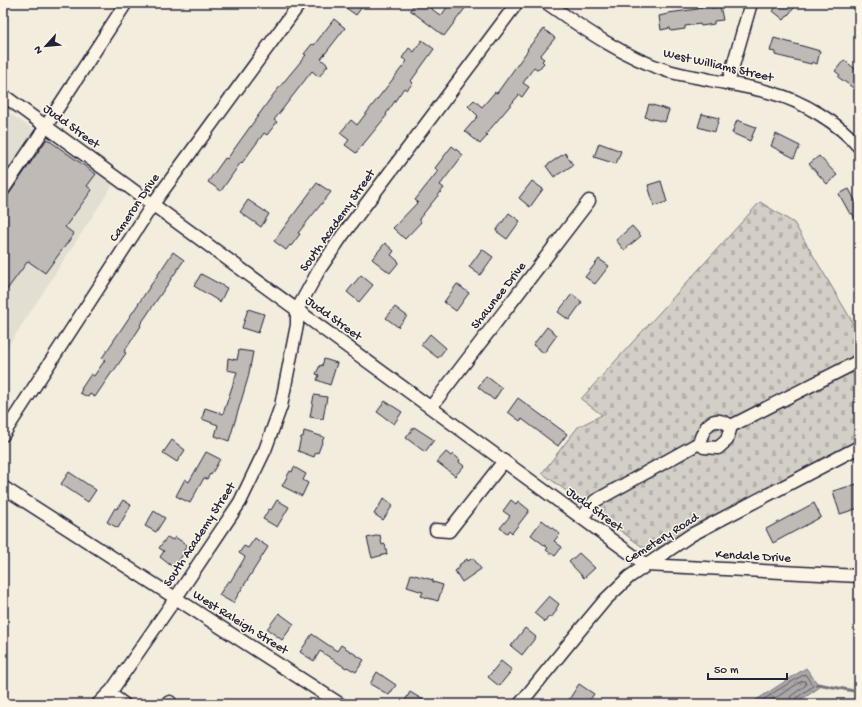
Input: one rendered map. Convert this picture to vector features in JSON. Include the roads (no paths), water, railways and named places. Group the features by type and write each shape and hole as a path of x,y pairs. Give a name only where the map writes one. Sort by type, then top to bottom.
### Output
{"street":[{"path":"3,190 126,3"},
{"name":"Cameron Drive","path":"3,435 153,204 300,3"},
{"name":"South Academy Street","path":"98,704 109,693 175,599 240,502 265,450 281,406 297,325 297,310 319,270 342,236 518,3"},
{"name":"West Williams Street","path":"547,3 579,26 614,48 644,63 670,72 773,93 799,103 823,116 854,140 859,147"},
{"path":"728,83 751,3"},
{"name":"Judd Street","path":"3,95 646,565"},
{"name":"Shawnee Drive","path":"431,408 589,201"},
{"path":"699,443 704,447 718,448 727,440 731,426 859,361"},
{"path":"582,518 594,501 699,443 702,432 706,426 712,422 724,422 731,426"},
{"name":"Cemetery Road","path":"520,704 605,600 629,577 691,535 859,448"},
{"path":"436,530 449,530 504,461"},
{"name":"West Raleigh Street","path":"3,487 340,704"},
{"name":"Kendale Drive","path":"646,565 859,576"},
{"path":"109,693 124,704"}],"water":[{"path":"806,668 820,687 795,704 750,704"}],"waterway":[{"path":"816,685 818,684 859,692"}]}
